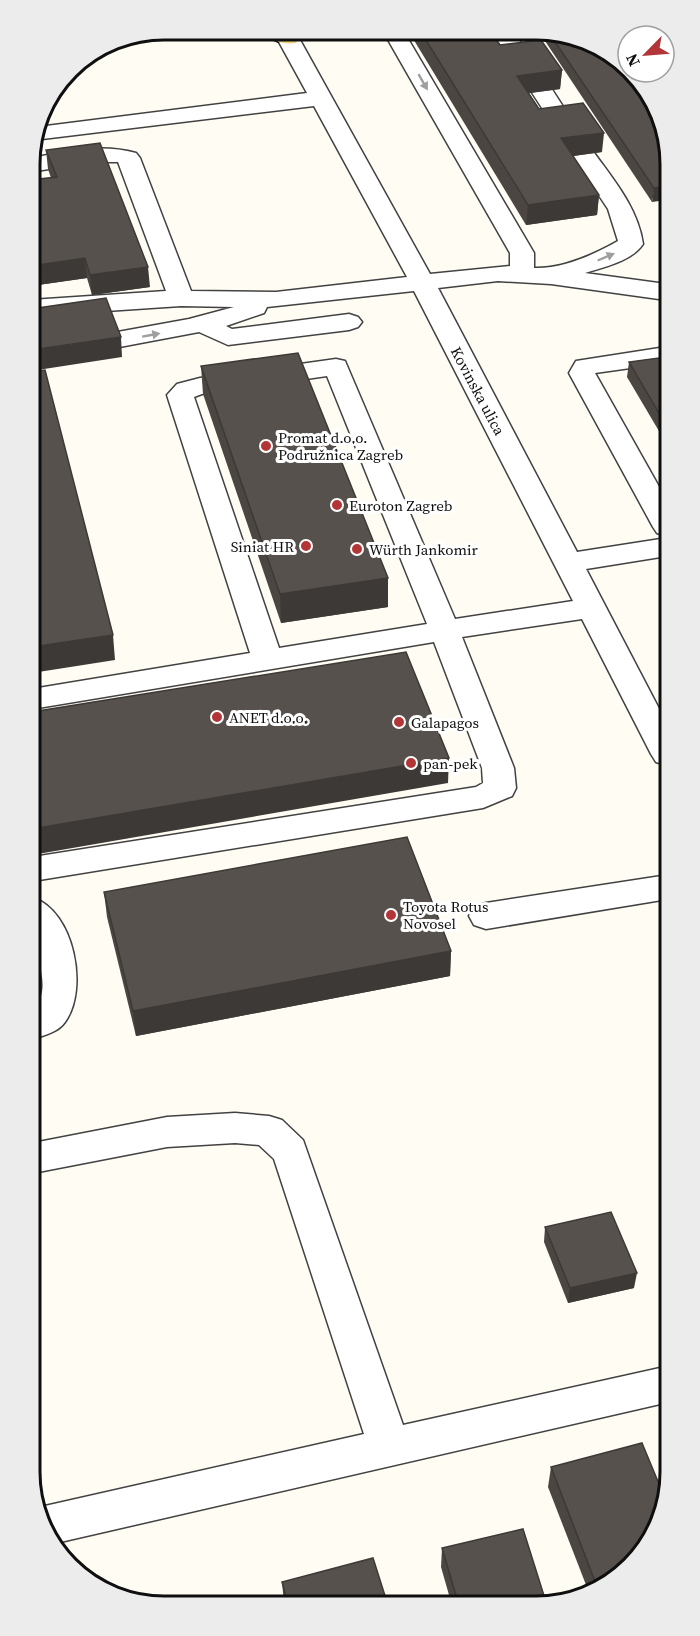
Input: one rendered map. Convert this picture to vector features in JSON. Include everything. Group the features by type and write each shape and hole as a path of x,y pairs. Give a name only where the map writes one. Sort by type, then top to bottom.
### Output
{"street":[{"path":"398,40 522,253 522,274"},
{"path":"508,40 522,61"},
{"name":"Kovinska ulica","path":"288,41 422,281 660,738"},
{"path":"542,91 564,125"},
{"path":"45,133 321,98"},
{"path":"41,163 102,155 119,154 128,158 181,298"},
{"path":"551,276 608,257 631,244 631,232 624,217 584,154"},
{"path":"41,307 181,298 276,300 498,273 551,276 660,291"},
{"path":"52,351 203,324 229,318 276,300"},
{"path":"203,324 228,337 349,322"},
{"path":"660,356 585,367 582,372 660,514"},
{"path":"40,868 483,797 500,788 498,768 444,629 336,367 186,390 180,395 268,661"},
{"path":"568,562 660,548"},
{"path":"41,698 268,661 444,629 591,608"},
{"path":"486,916 659,888"},
{"path":"40,920 46,926 60,970 61,996 51,1014 40,1022"},
{"path":"40,1157 167,1132 235,1128 269,1131 290,1151 389,1447"},
{"path":"52,1523 659,1386"}],"building":[{"path":"426,40 497,40 500,45 541,41 562,70 517,76 539,109 583,103 604,133 561,138 599,195 528,205"},
{"path":"555,42 575,47 604,61 616,71 616,84 629,84 634,89 643,102 655,132 660,164 660,187 654,188"},
{"path":"100,143 148,267 90,275 85,258 41,265 41,179 57,177 46,150"},
{"path":"106,298 121,337 41,349 41,308"},
{"path":"298,353 388,578 280,594 201,366"},
{"path":"660,358 660,414 629,362"},
{"path":"45,370 113,635 41,646 41,371"},
{"path":"406,652 449,758 40,828 41,711"},
{"path":"407,837 451,951 133,1011 104,892"},
{"path":"611,1212 637,1273 570,1288 545,1227"},
{"path":"642,1443 659,1483 653,1511 643,1534 617,1565 595,1580 551,1467"},
{"path":"523,1529 544,1595 456,1596 442,1548"},
{"path":"373,1558 385,1596 286,1596 282,1582"}],"place":[{"name":"Promat d.o.o. Podružnica Zagreb","path":"266,446"},
{"name":"Euroton Zagreb","path":"337,505"},
{"name":"Siniat HR","path":"306,546"},
{"name":"Würth Jankomir","path":"357,549"},
{"name":"ANET d.o.o.","path":"217,717"},
{"name":"Galapagos","path":"399,722"},
{"name":"pan-pek","path":"411,763"},
{"name":"Toyota Rotus Novosel","path":"391,915"}]}
